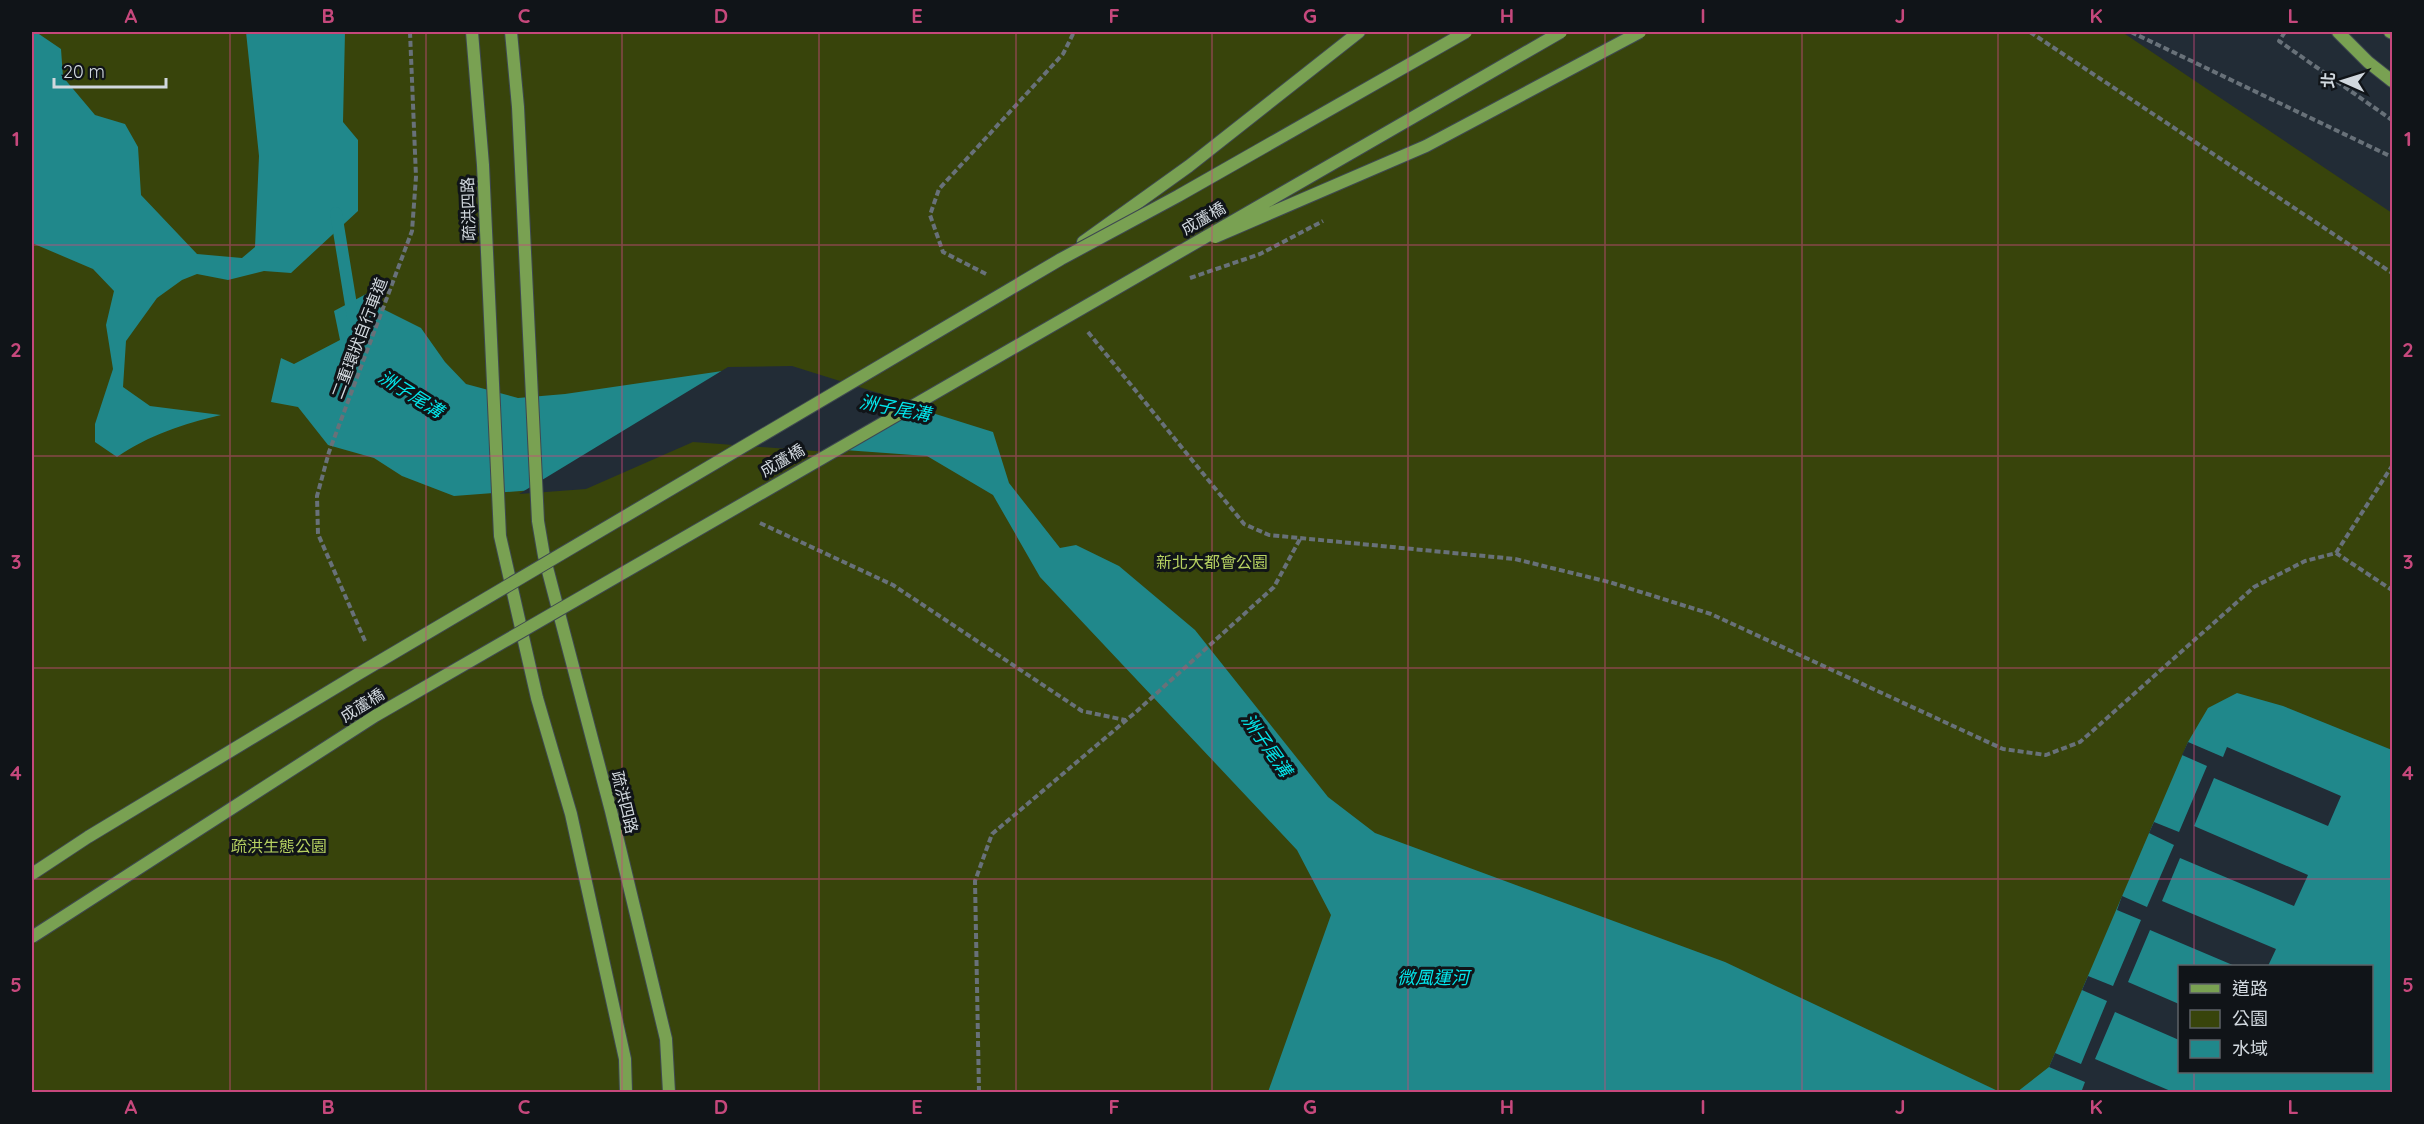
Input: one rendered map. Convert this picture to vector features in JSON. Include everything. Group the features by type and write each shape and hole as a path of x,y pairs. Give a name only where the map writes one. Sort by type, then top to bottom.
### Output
{"main road":[{"name":"疏洪四路","path":"472,32 483,165 500,536 537,698 571,814 625,1059 626,1092"},
{"name":"疏洪四路","path":"511,32 518,107 538,521 544,556 611,811 666,1039 669,1092"},
{"path":"1061,259 1189,166 1359,32"},
{"name":"成蘆橋","path":"32,874 88,837 358,674 1061,259 1178,196 1467,32"},
{"name":"成蘆橋","path":"32,937 375,716 1561,32"},
{"path":"1003,352 1207,241 1426,146 1640,32"},
{"path":"2338,32 2368,62 2392,81"}],"path":[{"name":"二重環狀自行車道","path":"366,642 318,534 317,496 329,452 412,231 416,177 410,32"},
{"path":"994,278 943,252 930,215 939,189 1063,54 1074,32"},
{"path":"2030,32 2392,273"},
{"path":"2131,32 2392,158"},
{"path":"2285,32 2279,40 2392,120"},
{"path":"1084,327 1244,525 1269,535 1300,539 1515,559 1610,582 1711,614 2003,749 2046,755 2080,742 2254,586 2305,561 2336,553 2392,466"},
{"path":"749,520 893,585 1082,711 1126,721"},
{"path":"979,1092 975,881 992,834 1126,721 1274,587 1300,539"},
{"path":"2336,553 2392,590"}],"green space":[{"name":"新北大都會公園","path":"32,32 2122,32 2392,213 2392,1092 32,1092"}],"water":[{"path":"32,32 36,32 61,49 63,77 95,115 125,124 138,147 141,195 197,254 242,258 255,247 259,156 246,32 345,32 343,122 358,140 358,211 291,273 264,271 228,280 197,274 182,280 157,298 126,341 123,387 150,406 221,415 167,431 141,442 117,457 95,442 95,424 113,369 106,325 114,291 93,269 32,243"},
{"name":"微風運河","path":"368,293 379,307 421,328 445,362 466,384 518,398 565,394 736,369 792,369 993,432 1009,483 1060,548 1076,545 1119,566 1195,630 1328,797 1375,833 1725,962 2000,1092 1268,1092 1331,915 1297,850 1040,577 993,495 927,456 693,439 585,486 454,496 402,476 374,458 328,445 298,407 271,402 281,358 294,364 340,340 334,311"},
{"path":"2237,693 2283,706 2392,750 2392,1092 2017,1092 2049,1067 2188,742 2208,708"}],"pier":[{"path":"792,366 920,406 842,453 693,442 586,489 519,494 728,367"},
{"path":"2188,742 2223,757 2227,747 2341,796 2328,826 2214,778 2194,826 2308,875 2294,906 2180,858 2162,901 2276,949 2268,965 2233,965 2150,930 2128,982 2178,1004 2178,1040 2115,1012 2095,1059 2173,1092 2088,1092 2082,1090 2085,1082 2049,1067 2055,1053 2081,1064 2107,1001 2082,990 2088,976 2113,986 2141,920 2117,910 2122,896 2147,907 2174,845 2149,833 2154,822 2179,832 2207,766 2182,755"}],"waterway":[{"name":"洲子尾溝","path":"336,213 353,317"}],"park label":[{"name":"疏洪生態公園","path":"279,846"}]}
